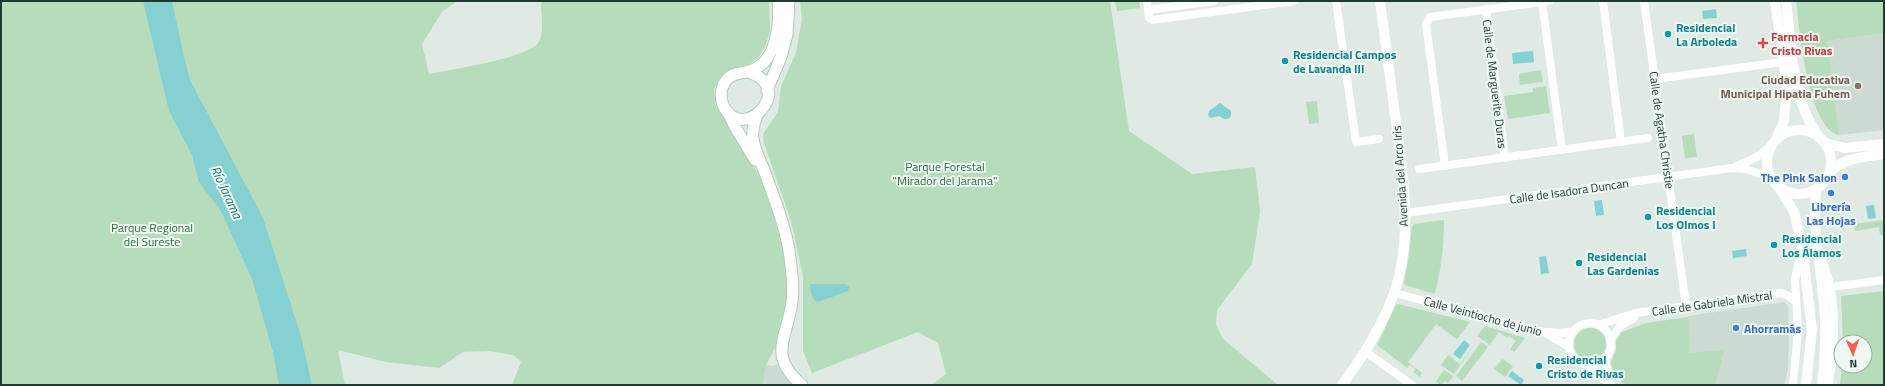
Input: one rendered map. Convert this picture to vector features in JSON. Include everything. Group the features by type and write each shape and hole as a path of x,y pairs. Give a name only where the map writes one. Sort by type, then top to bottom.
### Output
{"main road":[{"path":"766,176 723,105 721,89 730,76 756,69 765,62 771,52 777,33 779,12 778,1"},
{"path":"789,1 787,35 782,57 768,90 766,104 757,115 754,123 753,140 781,218 789,247 792,271 792,302 782,339 782,354 789,372 802,385"},
{"path":"748,72 760,78 768,90"},
{"path":"728,112 734,116 742,118 750,118 757,115"}],"street":[{"path":"1147,1 1149,18 1152,20 1273,2 1295,1"},
{"path":"1210,1 1211,12"},
{"path":"1148,10 1214,1"},
{"name":"Avenida del Arco Iris","path":"1336,1 1356,142 1379,139"},
{"name":"Avenida del Arco Iris","path":"1342,385 1366,352 1380,326 1394,293 1401,261 1406,213 1401,159 1380,1"},
{"path":"1603,1 1621,142"},
{"name":"Calle de Agatha Christie","path":"1644,1 1686,306"},
{"path":"1775,1 1787,87 1784,121 1774,142 1767,164 1770,177 1794,212 1802,245 1812,330 1806,385"},
{"path":"1786,1 1797,86 1807,120 1817,134 1826,143 1832,158 1831,171"},
{"name":"Calle de Marguerite Duras","path":"1445,166 1426,24 1430,17 1486,10 1508,4 1546,2 1562,150"},
{"name":"Calle de Marguerite Duras","path":"1486,10 1505,158"},
{"path":"1655,79 1783,62"},
{"path":"1774,142 1785,132 1796,129 1807,130 1817,134"},
{"name":"Calle de Marguerite Duras","path":"1419,169 1648,138"},
{"name":"Calle de Isadora Duncan","path":"1732,168 1756,157 1774,142"},
{"path":"1826,143 1846,148 1884,144"},
{"path":"1778,187 1787,192 1806,194 1816,190 1825,182 1831,171 1841,163 1851,159 1884,154"},
{"name":"Calle de Isadora Duncan","path":"1406,213 1732,168 1746,169 1770,177"},
{"path":"1816,190 1814,226 1824,306 1826,346 1822,385"},
{"path":"1793,385 1798,336 1795,280 1802,245"},
{"path":"1818,252 1831,287 1834,338 1829,385"},
{"name":"Calle de Gabriela Mistral","path":"1598,325 1635,313 1781,293 1791,286 1795,280"},
{"path":"1831,287 1884,280"},
{"name":"Calle Veintiocho de junio","path":"1394,293 1544,332 1569,347"},
{"name":"Calle de Gabriela Mistral","path":"1781,293 1796,302"},
{"name":"Calle de Gabriela Mistral","path":"1610,340 1620,326 1643,313"},
{"path":"1544,332 1574,330 1581,325 1589,323 1598,325 1606,331 1610,340 1610,346 1605,357 1597,363 1587,364"},
{"path":"1574,330 1570,338 1569,347 1575,359 1587,364 1610,385"},
{"path":"1366,352 1412,385"},
{"path":"1605,357 1610,385"}],"shaded area":[{"name":"Ciudad Educativa Municipal Hipatia Fuhem","path":"1884,33 1884,130 1839,135 1826,41"},
{"path":"1785,302 1788,306 1789,342 1788,370 1784,385 1679,385 1689,340 1688,316"},
{"path":"779,363 785,377 793,385 763,385 766,365 774,366"}],"green space":[{"name":"Parque Regional del Sureste","path":"1,1 457,1 442,12 422,44 429,74 487,63 520,54 531,48 538,43 540,39 542,24 541,4 543,1 769,1 770,31 765,47 758,58 751,63 726,72 719,79 714,89 715,104 759,175 770,202 786,261 788,287 784,317 776,346 766,365 763,385 512,385 521,362 513,355 488,351 463,352 439,368 386,362 338,350 345,385 1,385"},
{"name":"Parque Forestal \"Mirador del Jarama\"","path":"800,1 1110,1 1129,131 1192,174 1255,167 1260,211 1252,264 1217,310 1216,324 1222,338 1278,385 931,385 946,374 938,343 918,332 812,373 803,351 803,276 791,221 764,143 763,134 778,112 781,86 796,53 802,19"},
{"path":"1115,1 1139,1 1140,8 1117,11"},
{"path":"1796,1 1884,1 1884,33 1827,41 1839,135 1828,129 1820,115 1813,97 1803,54"},
{"path":"1541,70 1543,82 1520,85 1519,74"},
{"path":"1546,86 1550,113 1508,119 1504,96 1533,92 1533,88"},
{"path":"1317,101 1319,123 1309,124 1306,102"},
{"path":"1694,134 1697,157 1685,158 1682,136"},
{"path":"1444,220 1442,257 1435,294 1405,285 1404,282 1412,227 1414,224"},
{"path":"1884,220 1884,235 1880,235 1879,227 1855,231 1854,224"},
{"path":"1884,291 1884,385 1840,385 1841,374 1873,374 1873,334 1843,334 1841,296"},
{"path":"1398,304 1470,322 1457,339 1436,324 1408,362 1422,373 1420,377 1413,372 1416,369 1410,365 1407,368 1377,345 1396,305"},
{"path":"1688,317 1690,340 1689,353 1724,350 1715,385 1624,385 1613,370 1611,363 1616,350 1616,341 1622,332 1646,323"},
{"path":"1485,326 1525,338 1514,352 1510,349 1516,341 1509,336 1507,338 1499,332 1490,345 1477,336"},
{"path":"1587,328 1593,328 1603,335 1606,344 1605,350 1599,357 1593,360 1587,360 1577,353 1574,347 1574,341 1581,331"},
{"path":"1478,340 1454,374 1441,365 1448,355 1460,364"},
{"path":"1481,342 1488,347 1462,381 1456,376"},
{"path":"1502,359 1513,366 1505,377 1494,369"},
{"path":"1444,370 1453,376 1448,383 1445,381 1441,385 1436,381"}],"water":[{"name":"Río Jarama","path":"143,1 172,1 190,80 263,218 301,336 312,385 279,385 273,352 252,279 221,211 199,182 192,155 169,111"},
{"path":"1716,9 1717,18 1703,19 1702,11"},
{"path":"1533,51 1534,62 1513,64 1512,53"},
{"path":"1220,103 1231,111 1231,116 1228,119 1224,119 1219,116 1211,118 1208,116 1209,111"},
{"path":"1602,200 1604,215 1596,216 1594,201"},
{"path":"1874,205 1876,218 1868,219 1866,206"},
{"path":"1746,249 1747,256 1733,258 1732,251"},
{"path":"1644,252 1645,259 1630,261 1629,254"},
{"path":"1546,256 1549,273 1541,274 1539,257"},
{"path":"810,284 846,284 849,287 848,291 818,302 814,300 811,293"},
{"path":"1464,340 1470,345 1460,359 1453,354"},
{"path":"1512,371 1524,380 1521,385 1508,376"}],"place":[{"name":"Residencial La Arboleda","path":"1668,34"},
{"name":"Farmacia Cristo Rivas","path":"1763,43"},
{"name":"Residencial Campos de Lavanda III","path":"1285,61"},
{"name":"Ciudad Educativa Municipal Hipatia Fuhem","path":"1858,86"},
{"name":"The Pink Salon","path":"1845,177"},
{"name":"Librería Las Hojas","path":"1831,193"},
{"name":"Residencial Los Olmos I","path":"1648,217"},
{"name":"Residencial Los Álamos","path":"1774,245"},
{"name":"Residencial Las Gardenias","path":"1579,263"},
{"name":"Ahorramás","path":"1736,328"},
{"name":"Residencial Cristo de Rivas","path":"1539,366"}]}
